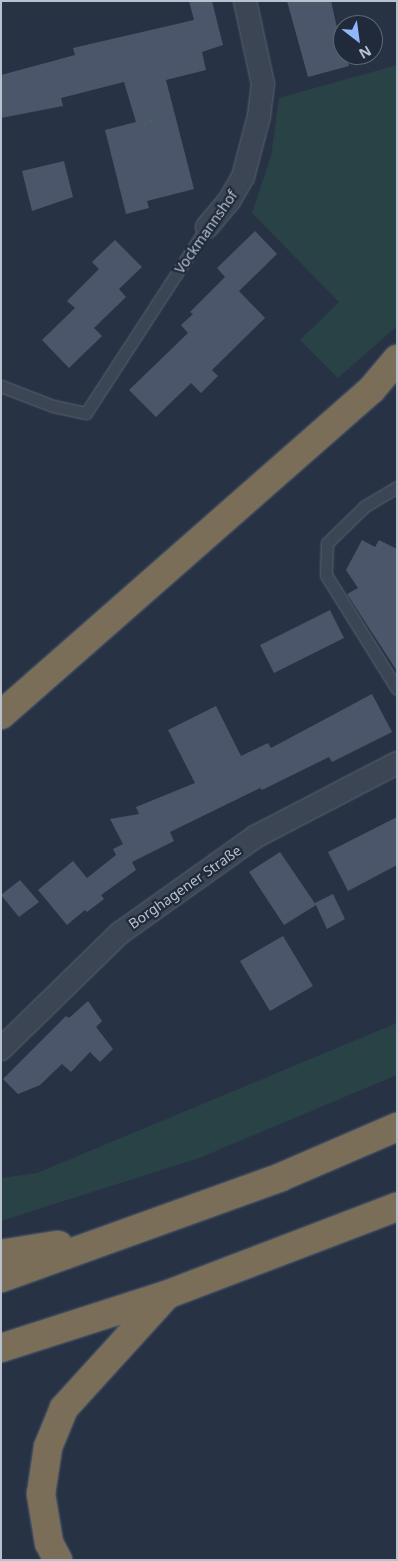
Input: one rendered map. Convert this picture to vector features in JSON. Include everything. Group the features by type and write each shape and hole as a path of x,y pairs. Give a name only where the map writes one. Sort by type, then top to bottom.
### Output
{"highway":[{"path":"1,714 384,385 397,359"},
{"path":"1,1278 131,1234 281,1178 397,1127"},
{"path":"1,1348 166,1295 397,1206"},
{"path":"1,1254 131,1234"},
{"path":"58,1560 49,1543 40,1494 48,1447 64,1408 166,1295"}],"street":[{"name":"Vockmannshof","path":"206,227 229,201 243,177 260,116 263,84 245,1"},
{"name":"Borghagener Straße","path":"1,1049 120,933 255,837 397,763"}],"lane":[{"name":"Vockmannshof","path":"1,386 53,406 86,413 206,227"},
{"path":"397,487 364,507 327,543 326,568 326,576 397,689"}],"path":[{"path":"142,124 151,122 149,114"}],"green space":[{"path":"397,65 397,326 338,378 300,340 339,302 252,213 271,156 279,98"},
{"path":"397,1023 397,1075 199,1158 1,1221 1,1178 37,1173"}],"building":[{"path":"189,1 212,1 223,45 202,52 206,70 166,80 194,189 147,201 149,208 126,214 105,130 136,122 124,82 61,98 63,106 1,118 1,75 75,55 73,48 194,20"},
{"path":"287,1 331,1 334,15 333,65 349,66 308,77"},
{"path":"64,161 73,197 32,211 22,171"},
{"path":"255,231 277,254 239,291 265,318 212,370 218,376 201,393 191,383 156,417 129,390 188,333 181,325 193,314 190,312 225,277 217,268"},
{"path":"115,240 142,267 119,289 126,297 94,328 102,336 69,368 42,340 75,308 67,301 99,269 92,262"},
{"path":"362,540 375,547 379,540 397,549 397,671 347,594 358,588 346,570"},
{"path":"330,610 344,638 274,673 260,645"},
{"path":"372,694 392,732 332,762 329,757 262,790 260,788 170,832 174,841 132,862 136,870 101,895 104,899 87,912 85,910 67,925 38,890 73,861 87,878 116,855 113,849 123,844 110,819 139,814 136,807 195,783 168,730 216,706 241,756 268,743 271,748"},
{"path":"397,817 397,865 348,891 328,852"},
{"path":"280,852 316,905 284,925 249,872"},
{"path":"20,880 39,902 19,917 1,895"},
{"path":"333,894 345,919 327,929 315,903"},
{"path":"283,936 313,986 270,1011 240,961"},
{"path":"88,1001 102,1021 96,1027 113,1049 100,1062 90,1052 71,1072 62,1064 40,1085 18,1094 3,1079 66,1016 69,1018"}]}
